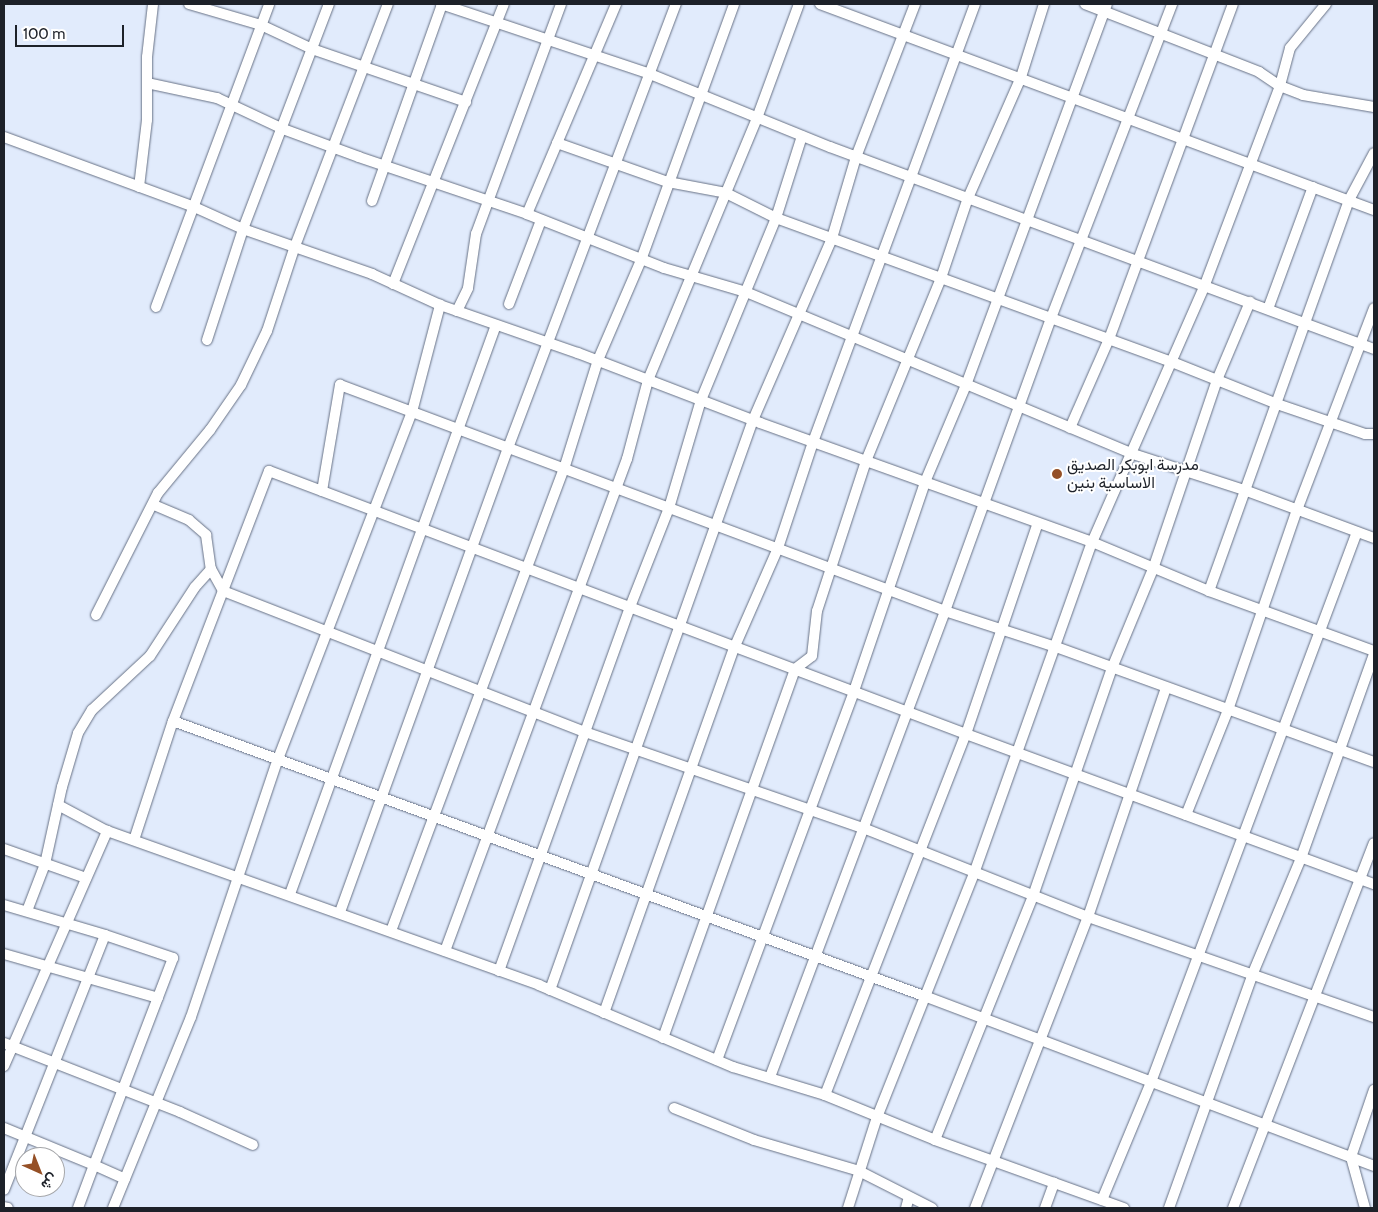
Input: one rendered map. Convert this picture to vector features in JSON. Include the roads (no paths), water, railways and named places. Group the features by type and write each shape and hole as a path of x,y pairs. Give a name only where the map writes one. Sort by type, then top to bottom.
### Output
{"street":[{"path":"139,187 147,120 147,83 153,4"},
{"path":"189,4 261,26 312,49 466,102"},
{"path":"156,307 192,206 269,4"},
{"path":"207,340 243,229 283,129 329,4"},
{"path":"96,615 154,505 158,493 210,430 241,384 267,332 295,246 388,4"},
{"path":"372,201 442,4 498,21 650,74 856,157 1374,349"},
{"path":"393,284 435,184 504,4"},
{"path":"456,311 468,288 476,234 561,4"},
{"path":"527,214 616,4"},
{"path":"340,912 474,548 508,448 589,240 676,4"},
{"path":"392,931 436,817 525,568 564,468 598,360 641,260 699,94 734,4"},
{"path":"445,951 615,488 648,380 757,118 798,4"},
{"path":"820,4 1021,76 1374,210"},
{"path":"550,990 717,526 753,420 832,238 856,157 915,4"},
{"path":"604,1013 734,646 778,548 813,442 912,177 955,52 975,4"},
{"path":"663,1038 704,915 795,669 812,656 817,611 866,461 941,278 968,198 1021,76 1044,4"},
{"path":"1085,4 1106,7 1161,34 1213,56 1259,72 1280,86 1303,95 1374,107"},
{"path":"770,1077 946,611 983,503 1051,318 1172,4"},
{"path":"1070,428 1109,339 1186,138 1213,56 1233,4"},
{"path":"848,1208 877,1117 927,997 975,871 1092,542 1133,454 1205,285 1280,86 1290,48 1326,4"},
{"path":"716,1060 764,937 854,691 925,482 966,385 999,299 1025,219 1106,7"},
{"path":"147,83 232,104 283,129 385,164 435,184 527,214 641,260 746,292 799,317 1133,454 1247,491 1374,538"},
{"path":"499,971 630,607 669,508 702,400 776,218 802,136"},
{"path":"4,137 192,206 243,229 295,246 393,284 440,305 598,360 753,420 1092,542 1153,569 1260,611 1374,652 1302,858 1253,973 1169,1208"},
{"path":"557,143 668,182 726,194 776,218 1172,362 1277,404 1374,434"},
{"path":"1209,591 1247,491 1349,200 1374,153"},
{"path":"1268,309 1313,186"},
{"path":"509,304 541,220"},
{"path":"935,1140 985,1020 1033,896 1112,668 1153,569 1217,380 1250,302"},
{"path":"114,1208 191,1017 236,875 278,759 412,412 440,305"},
{"path":"1186,815 1228,710 1260,611 1374,308"},
{"path":"290,894 422,529 460,430 496,325"},
{"path":"322,492 340,385 888,590 1001,630 1056,646 1166,688 1374,762"},
{"path":"134,840 173,720 268,472 1074,775 1374,884"},
{"path":"154,505 189,520 206,535 211,570 223,591 636,751 863,828 1088,917 1318,995 1374,1017"},
{"path":"825,1096 873,978 966,734 1038,523"},
{"path":"1102,1200 1151,1082 1357,532"},
{"path":"27,911 45,864 58,805 78,733 92,710 150,656 195,587 211,570"},
{"path":"975,1208 1088,917 1166,688"},
{"path":"173,720 817,956 1374,1166"},
{"path":"58,805 108,831 392,931 550,990 716,1060 825,1096 935,1140 1124,1208"},
{"path":"4,1066 8,1045 47,967 108,831"},
{"path":"1233,1208 1318,995 1374,843"},
{"path":"4,849 86,878"},
{"path":"4,904 173,958 78,1208"},
{"path":"4,1190 105,935"},
{"path":"4,954 158,998"},
{"path":"8,1045 156,1103 253,1145"},
{"path":"1365,1208 1351,1157 1374,1090"},
{"path":"674,1108 754,1140 860,1172 932,1208"},
{"path":"4,1128 125,1179"},
{"path":"1045,1208 1054,1184"},
{"path":"906,1208 909,1197"},
{"path":"4,1206 8,1208"}],"place":[{"name":"مدرسة ابوبكر الصديق الاساسية بنين","path":"1057,474"}]}
